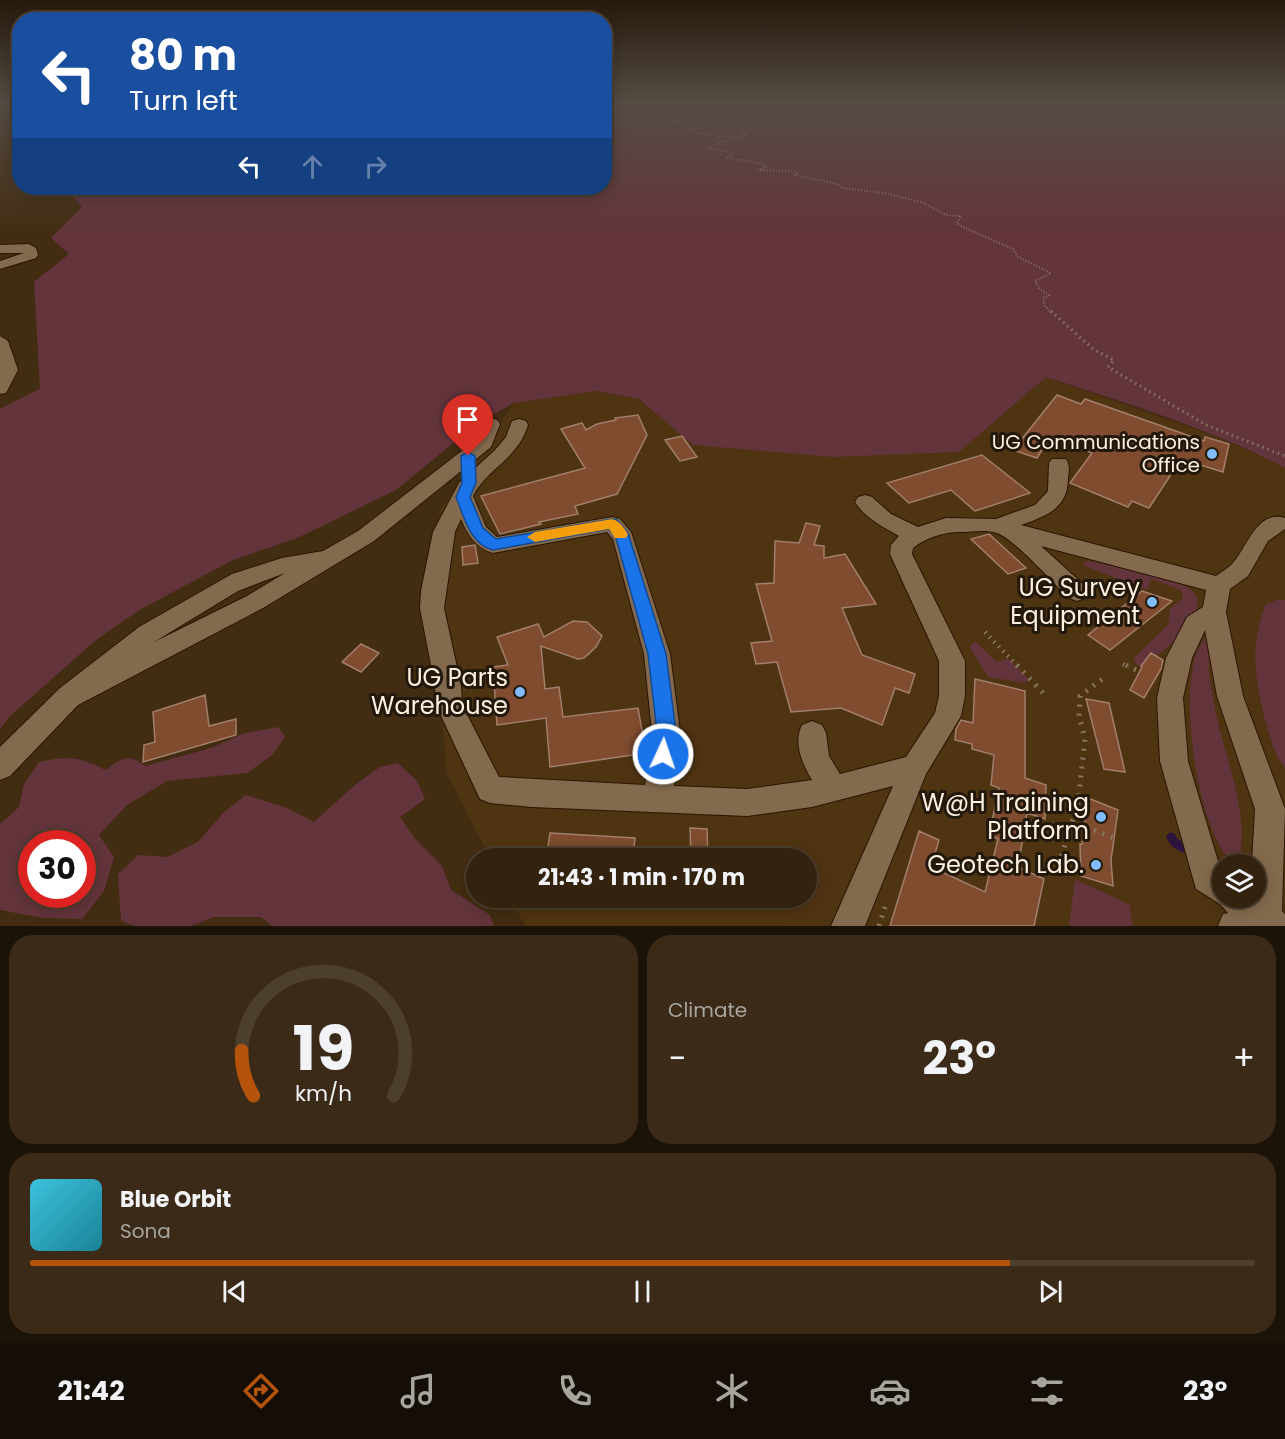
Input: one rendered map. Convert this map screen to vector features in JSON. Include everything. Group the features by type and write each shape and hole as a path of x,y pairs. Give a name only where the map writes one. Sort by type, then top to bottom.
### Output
{"street":[{"path":"0,249 29,248 31,255 0,265"},
{"path":"0,341 10,370 0,389"},
{"path":"491,424 444,532 432,608 448,686 449,705 490,790 723,804 776,800 833,789 915,766"},
{"path":"0,767 35,726 74,695 255,602 333,556 366,536 445,474 467,476 492,463 515,438 519,425"},
{"path":"997,526 1042,510 1058,492 1059,463"},
{"path":"467,476 477,531 493,545 612,524 623,537 657,654 666,732 658,799"},
{"path":"866,502 884,519 917,536"},
{"path":"1212,882 1207,878 1174,761 1170,698 1179,658 1196,624 1240,570 1260,537 1279,523"},
{"path":"848,926 915,766 948,716 952,696 952,662 901,554 902,545 917,536 946,525 997,526 1217,599"},
{"path":"997,526 1021,539 1077,592"},
{"path":"1217,599 1230,696 1277,812 1258,924"},
{"path":"812,733 815,759 833,789"},
{"path":"1243,908 1258,924"}],"path":[{"path":"714,145 709,147 710,149 732,152 733,154 727,158 735,161 755,162 767,167 758,170 792,171 797,173 795,176 838,183 842,188 889,194 921,202 927,207 946,214 961,216 957,223 963,227 1013,249 1018,256 1051,273 1035,281 1039,288 1049,295 1043,298 1045,306 1093,349 1100,354 1110,356 1114,360 1108,367 1206,424 1285,456"},
{"path":"984,632 1044,694"},
{"path":"1124,664 1138,671"},
{"path":"1040,868 1056,874 1078,802 1085,739 1079,716 1080,696 1105,677"},
{"path":"1094,830 1114,838"},
{"path":"1062,855 1077,861"}],"shaded area":[{"path":"612,145 1285,145 1285,468 1198,429 1046,377 959,452 833,457 693,445 639,399 597,391 514,403 479,422 396,490 297,538 233,560 141,609 96,640 10,716 0,729 0,409 40,389 34,282 69,254 51,238 82,207 74,198 78,195 612,195"},
{"path":"1046,377 1198,430 1285,468 1285,926 525,926 516,908 817,908 817,848 485,848 447,773 432,608 440,511 514,403 597,391 639,399 693,445 959,452"},
{"path":"1089,561 1162,577 1188,588 1195,594 1197,601 1197,610 1193,620 1173,643 1141,667 1135,663 1134,658 1168,625 1170,609 1183,598 1181,590 1151,579 1147,590 1082,563"},
{"path":"1280,599 1285,600 1285,768 1277,755 1268,730 1257,683 1256,667 1260,620 1266,604"},
{"path":"1207,634 1210,685 1239,804 1240,854 1225,854 1220,847 1201,795 1195,764 1190,702 1192,675 1196,654"},
{"path":"975,641 997,662 1008,658 1028,679 1026,683 988,677 970,647"},
{"path":"278,727 285,737 272,755 247,773 167,781 127,805 99,835 114,857 104,891 96,901 96,830 18,830 18,908 91,908 82,919 44,918 0,910 0,824 19,807 24,784 39,762 73,758 105,770 129,758 145,766 211,748 242,734"},
{"path":"398,763 417,781 425,799 400,817 415,839 442,866 451,890 466,900 466,908 479,908 490,915 494,926 272,926 261,917 214,917 191,926 135,926 121,921 118,874 138,855 168,857 198,842 224,812 246,795 284,807 314,822 356,784 380,767"},
{"path":"1075,879 1130,905 1132,926 1069,926"}],"building":[{"path":"1057,395 1081,404 1085,399 1204,441 1205,437 1229,444 1223,472 1181,459 1149,508 1132,501 1128,507 1070,483 1092,453 1050,437 1037,458 1013,450"},
{"path":"638,415 647,435 617,494 575,506 578,514 539,522 541,524 500,534 481,496 585,468 561,429 582,423 586,430 597,424 616,420 615,418"},
{"path":"682,436 697,457 680,461 665,440"},
{"path":"982,455 1030,493 975,511 951,490 909,503 887,483"},
{"path":"806,523 820,526 814,545 824,546 824,558 845,554 876,604 842,608 862,655 915,674 909,693 895,688 882,725 841,708 791,712 777,662 756,664 751,643 772,641 756,584 774,583 775,541 799,543"},
{"path":"989,534 1026,568 1008,574 971,539"},
{"path":"475,545 478,563 463,565 462,547"},
{"path":"1142,591 1172,601 1110,650 1088,635"},
{"path":"573,621 587,622 602,636 596,647 584,658 578,659 541,646 545,689 559,687 563,717 638,708 646,753 550,767 546,718 497,725 493,667 508,665 497,637 538,624 544,637"},
{"path":"361,644 379,653 361,672 342,662"},
{"path":"1151,653 1163,660 1161,669 1144,698 1130,690 1141,666"},
{"path":"975,679 1025,691 1025,778 1046,785 1045,819 1027,813 1018,867 1044,879 1034,926 890,926 919,831 939,840 931,867 985,892 998,839 989,835 999,788 991,785 994,755 972,749 972,744 955,740 956,729 961,720 973,723"},
{"path":"205,695 209,726 236,719 236,735 143,762 144,745 155,742 153,712"},
{"path":"1086,699 1109,703 1125,772 1104,769"},
{"path":"1088,798 1118,810 1111,860 1113,886 1081,876 1080,844 1082,844"},
{"path":"690,828 707,829 708,848 691,848"},
{"path":"550,833 635,838 634,848 548,848"}],"waterway":[{"path":"1171,837 1175,843 1184,848"}],"slow traffic":[{"path":"535,537 612,524 621,534"}],"place":[{"name":"UG Communications Office","path":"1212,454"},
{"name":"UG Survey Equipment","path":"1152,602"},
{"name":"UG Parts Warehouse","path":"520,692"},
{"name":"W@H Training Platform","path":"1101,817"},
{"name":"Geotech Lab.","path":"1096,865"}],"route":[{"path":"468,456 469,483 463,497 477,531 493,545 612,524 623,537 657,654 666,732 663,754"}]}
